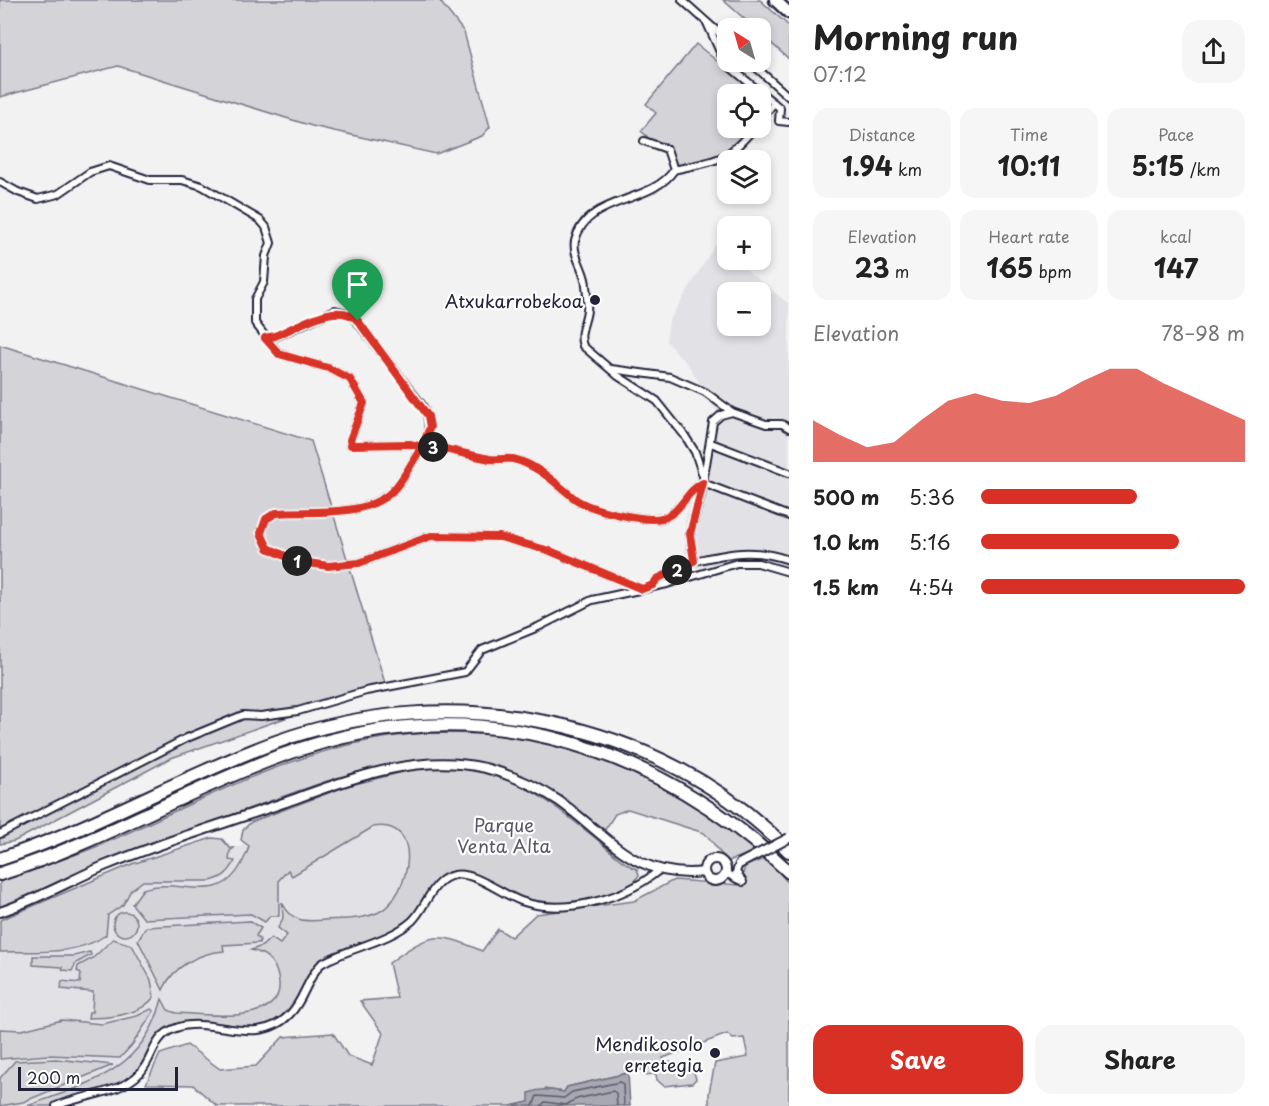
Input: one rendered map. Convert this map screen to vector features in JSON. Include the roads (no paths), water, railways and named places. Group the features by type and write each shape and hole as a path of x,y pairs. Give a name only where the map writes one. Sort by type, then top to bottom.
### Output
{"highway":[{"path":"0,859 72,833 219,766 287,738 365,718 429,712 502,714 566,727 627,746 713,790 752,818 789,852"},
{"path":"0,876 77,846 235,774 292,752 378,731 457,726 501,729 552,738 634,765 705,803 747,834 789,872"}],"main road":[{"path":"775,0 789,13"}],"street":[{"path":"682,0 717,32"},
{"path":"707,23 721,58 780,108 779,121 789,122"},
{"path":"761,72 789,97"},
{"path":"771,107 774,103"},
{"path":"704,481 695,452 664,409 646,392 623,380 583,346 581,340 587,310 586,283 575,252 575,242 582,228 594,216 625,198 644,194 669,178 674,170 724,158 736,150 746,138"},
{"path":"644,141 667,149 674,170"},
{"path":"0,182 38,199 58,194 90,172 109,166 150,180 182,180 202,186 260,220 266,227 271,243 266,256 264,282 255,299 255,323 279,354 328,368 350,379 364,403 350,440 351,445 410,444 494,460 511,459 542,472 574,499 590,507 625,515 660,519 669,515 696,486 704,481"},
{"path":"265,338 275,336 335,310 351,314 428,416 430,427 422,446 396,488 378,502 359,508 276,513 266,519 261,533 268,548 296,561 328,566 359,563 431,536 500,537 550,551 642,589"},
{"path":"611,369 670,377 705,392 732,412 766,424 782,424 789,428"},
{"path":"694,561 690,534 704,481 713,422 721,415 732,412"},
{"path":"711,443 789,473"},
{"path":"704,481 789,516"},
{"path":"653,585 657,579 694,561 726,554 758,551 789,560"},
{"path":"0,834 176,743 243,715 261,716 298,711 366,691 465,672 482,650 538,627 592,600 653,585 667,584 737,563 758,563 789,572"},
{"path":"0,912 160,845 354,778 399,767 425,764 484,768 535,786 559,801 621,851 658,871 704,872"},
{"path":"739,864 736,872 744,883 726,871 720,860 713,859 707,862 704,872 708,879 716,882 726,871 739,864 789,838"},
{"path":"56,1106 118,1086 138,1076 153,1046 174,1028 186,1026 254,1031 273,1026 290,1014 311,976 321,964 408,924 439,883 450,876 463,875 520,900 543,907 617,895 641,885 658,871"}],"water":[{"path":"628,1073 630,1106 511,1106 529,1102 529,1093 533,1091 564,1092 567,1087"}],"place":[{"name":"Atxukarrobekoa","path":"595,300"},
{"name":"Mendikosolo erretegia","path":"715,1053"}],"park label":[{"name":"Parque Venta Alta","path":"504,834"}]}
